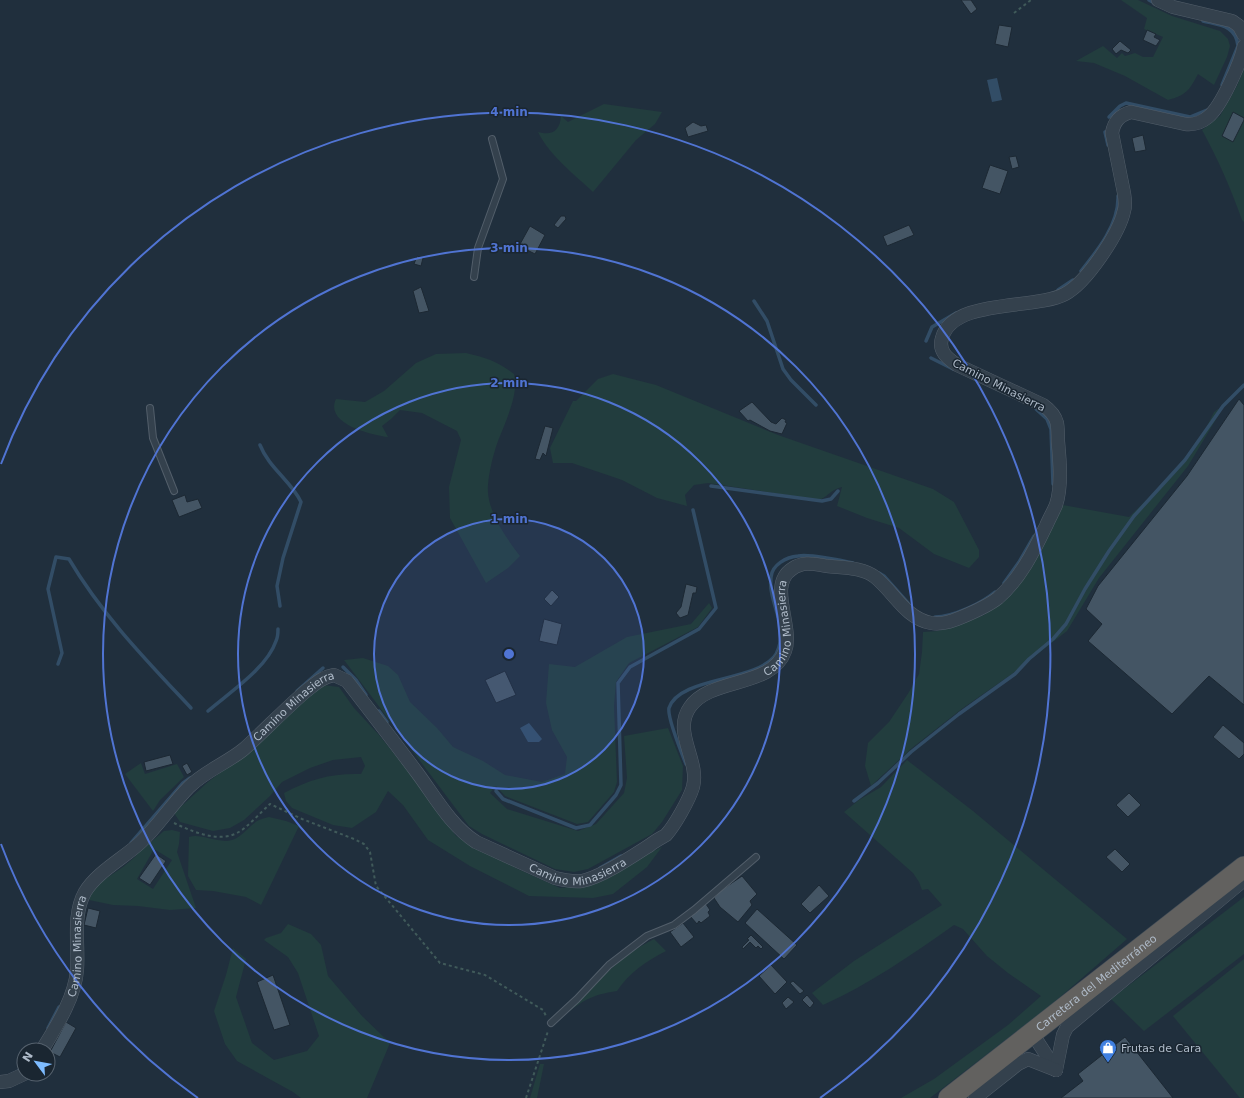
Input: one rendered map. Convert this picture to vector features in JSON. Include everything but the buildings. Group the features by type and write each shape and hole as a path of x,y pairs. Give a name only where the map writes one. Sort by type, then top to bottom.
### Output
{"highway":[{"name":"Carretera del Mediterráneo","path":"949,1098 1244,867"}],"street":[{"path":"1158,0 1173,7 1232,21 1239,26 1244,35"},
{"name":"Camino Minasierra","path":"47,1042 61,1019 74,983 77,971 78,914 85,892 94,880 141,841 190,787 205,774 243,750 298,698 323,678 334,674 347,681 452,820 468,837 555,878 564,881 581,881 591,878 625,861 666,834 681,813 693,786 694,776 693,766 683,729 684,719 688,709 695,701 710,691 766,672 778,663 786,649 787,639 781,596 781,585 789,570 803,563 856,569 866,572 875,578 910,613 919,620 930,623 948,622 997,599 1020,573 1037,544 1056,506 1060,472 1057,424 1051,411 1043,405 949,360 943,352 940,344 944,332 949,325 956,320 975,312 995,307 1052,300 1072,290 1079,284 1094,265 1116,231 1124,212 1124,193 1112,133 1116,121 1125,114 1131,112 1185,124 1201,122 1209,117 1217,108 1234,72 1244,46"},
{"path":"1056,1070 1067,1027 1244,880"},
{"path":"1032,1033 1056,1070"},
{"path":"975,1098 1018,1064 1028,1059 1056,1070"},
{"path":"0,1082 9,1082 16,1078"}],"lane":[{"path":"474,277 478,248 503,179 492,140"},
{"path":"150,408 153,438 174,491"},
{"path":"551,1023 577,999 609,965 647,936 674,925 694,910 756,857"}],"path":[{"path":"1014,13 1031,0"},
{"path":"162,818 193,831 214,837 227,837 238,833 270,804 302,819 364,844 370,852 376,886 440,963 485,975 543,1010 551,1023 526,1098"}],"green space":[{"path":"1121,0 1138,0 1172,16 1220,31 1228,39 1230,46 1227,57 1214,85 1198,74 1186,92 1168,100 1125,76 1094,63 1076,61 1103,46 1117,58 1122,53 1125,56 1135,53 1143,57 1153,57 1163,37 1144,29 1147,18"},
{"path":"1244,68 1244,118 1233,113 1222,136 1233,141 1244,120 1244,222 1219,163 1202,130 1220,116 1237,86"},
{"path":"604,104 662,112 655,124 636,140 593,192 556,157 543,141 538,132 551,133 557,129 561,116 568,122"},
{"path":"466,353 486,358 497,363 514,374 515,382 511,407 493,456 488,493 489,501 496,518 520,556 508,568 486,583 450,518 449,487 461,440 457,431 422,413 400,410 382,426 388,437 381,436 352,427 337,415 334,408 336,399 365,402 384,391 416,363 436,354"},
{"path":"613,374 656,385 778,435 933,489 954,502 979,550 979,557 969,568 934,554 899,528 867,518 837,506 842,487 820,500 708,483 694,485 685,495 687,506 657,498 622,480 572,463 553,463 550,448 573,401 576,401 598,379"},
{"path":"1218,409 1221,411 1188,466 1099,578 1067,631 912,748 871,786 865,766 868,743 889,722 919,674 923,632 938,631 984,615 1011,595 1028,571 1063,505 1129,517 1189,457 1214,412"},
{"path":"709,603 712,608 698,627 629,663 616,682 614,706 617,782 614,792 588,822 577,824 505,796 496,786 490,793 507,809 578,831 596,824 624,793 627,778 624,736 668,728 683,766 682,790 662,822 652,834 588,869 574,872 555,869 482,834 469,826 344,660 363,658 388,666 398,675 410,702 437,728 453,747 483,761 505,775 542,782 565,774 567,757 552,730 546,703 549,664 575,667 627,637 691,624"},
{"path":"323,685 339,687 354,708 379,735 417,782 456,836 518,869 560,888 590,885 662,847 647,867 613,894 593,898 529,896 470,866 428,840 403,805 388,791 376,812 352,828 333,825 292,808 286,801 284,793 303,784 331,776 361,774 365,766 361,757 333,760 310,768 282,782 270,796 244,820 230,828 213,831 180,822 174,813 208,782 247,752 287,713"},
{"path":"907,760 973,811 1127,939 1051,1005 930,1098 901,1098 934,1079 1008,1025 1041,996 987,956 963,929 954,925 890,968 840,997 823,1005 812,993 854,961 942,905 928,889 922,890 913,873 844,812 859,800 881,787"},
{"path":"141,763 145,774 177,764 184,777 160,800 153,811 125,774"},
{"path":"269,817 299,826 261,905 246,897 213,891 196,890 188,876 189,837 199,836 221,841 236,839 257,821"},
{"path":"172,830 180,832 177,852 196,908 170,910 113,905 89,900 92,891 98,884 123,867 135,857 144,845 151,842 164,831","holes":["154,849 172,860 153,889 137,879"]},
{"path":"1244,897 1244,954 1144,1031 1111,999"},
{"path":"288,924 311,934 321,945 328,976 362,1016 390,1043 367,1098 301,1098 237,1061 225,1044 214,1011 233,948 246,959 236,997 252,1043 274,1060 307,1051 319,1036 298,973 288,957 264,940 281,933"},
{"path":"654,939 666,951 638,968 627,978 617,991 594,996 563,1016 606,973 641,946"},
{"path":"1244,959 1244,1098 1240,1098 1173,1016"},
{"path":"540,1064 544,1064 537,1098 530,1098"}],"water":[{"path":"997,78 1002,100 992,102 987,80"},
{"path":"529,723 542,739 539,742 528,742 520,728"}],"waterway":[{"path":"1149,0 1156,4"},
{"path":"1203,21 1226,27 1237,39 1238,46 1222,85"},
{"path":"1109,117 1120,106 1126,103 1190,117 1207,110"},
{"path":"1105,132 1108,145"},
{"path":"1081,271 1094,254 1111,226 1115,217 1118,196"},
{"path":"1058,290 1073,280"},
{"path":"754,301 767,321 783,369 791,380 816,405"},
{"path":"926,341 932,327 956,313"},
{"path":"931,358 953,369"},
{"path":"854,801 878,783 911,752 959,714 1015,674 1029,659 1053,639 1066,624 1085,589 1109,551 1134,516 1185,460 1223,406 1244,385"},
{"path":"1036,409 1047,419 1051,429 1053,484"},
{"path":"260,445 274,468 292,487 301,502 283,558 277,586 280,606"},
{"path":"711,486 822,501 831,499 838,491"},
{"path":"496,791 503,799 576,828 590,825 616,795 621,785 618,683 630,667 699,629 716,608 693,510"},
{"path":"1004,583 1019,562 1034,536"},
{"path":"778,617 771,587 771,577 774,569 780,562 793,557 810,556 853,563"},
{"path":"58,664 62,653 48,589 56,557 69,559 82,580 126,637 191,708"},
{"path":"879,573 884,576 908,603"},
{"path":"935,617 950,615 967,609 983,601 995,592"},
{"path":"208,711 247,679 265,661 277,640 278,629"},
{"path":"686,764 675,736 669,713 669,708 676,698 687,690 750,671 764,665 776,655 781,637"},
{"path":"343,667 356,680 366,695"},
{"path":"297,691 323,668"},
{"path":"379,711 387,722"},
{"path":"131,843 183,783 190,778"},
{"path":"600,868 621,856"},
{"path":"48,1028 59,1007"}],"place":[{"name":"Frutas de Cara","path":"1108,1063"}]}
